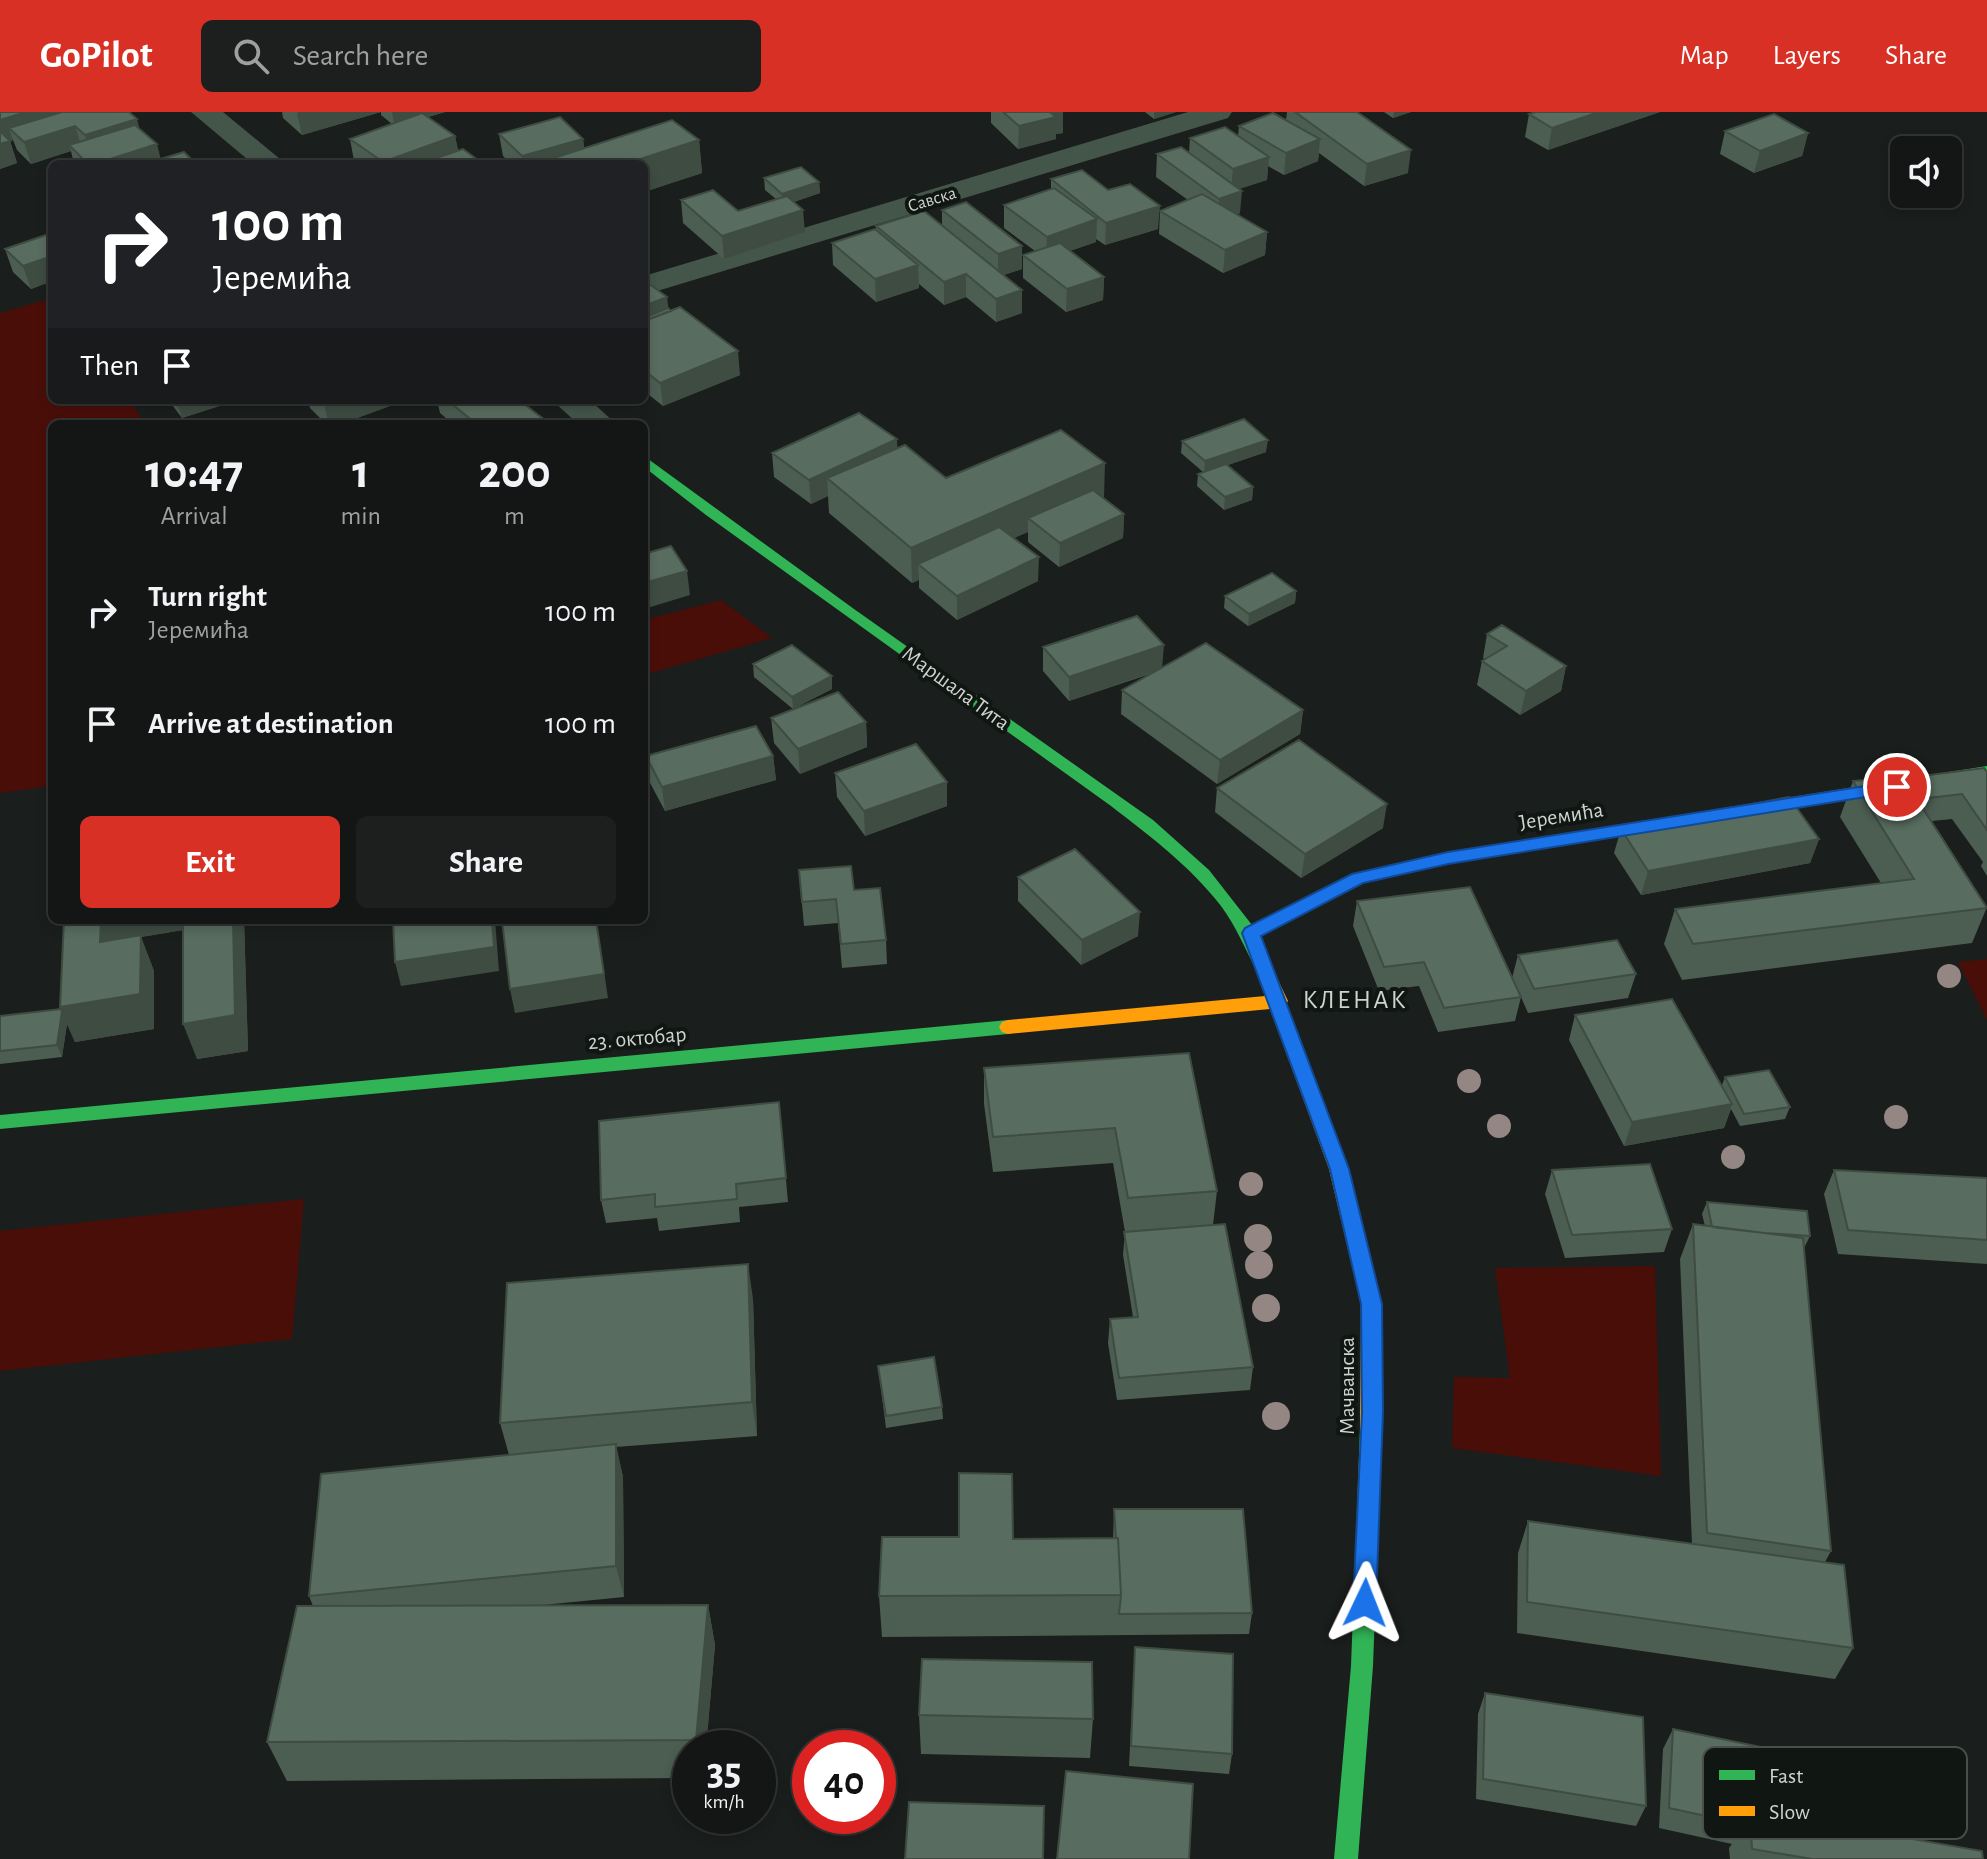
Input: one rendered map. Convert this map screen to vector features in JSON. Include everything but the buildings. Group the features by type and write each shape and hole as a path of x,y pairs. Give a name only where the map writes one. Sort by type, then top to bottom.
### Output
{"street":[{"path":"205,112 266,160"},
{"name":"Савска","path":"648,285 1218,112"},
{"path":"574,404 594,420"},
{"name":"Маршала Тита","path":"648,463 1182,855 1231,903 1251,933"},
{"name":"Јеремића","path":"1251,933 1359,878 1448,858 1987,772"},
{"name":"Мачванска","path":"1251,933 1279,1001 1339,1169 1371,1304 1372,1412 1362,1666 1346,1859"},
{"name":"23. октобар","path":"0,1122 1279,1001"}],"shaded area":[{"path":"48,299 48,404 132,404 142,420 48,420 48,787 0,793 0,313"},
{"path":"721,600 772,638 648,674 648,619"},
{"path":"1987,959 1987,1020 1958,962"},
{"path":"304,1199 292,1339 0,1371 0,1231"},
{"path":"1655,1266 1661,1476 1452,1448 1454,1377 1510,1378 1495,1268"}],"traffic: fast":[{"path":"648,463 814,588 1117,802 1176,848 1227,902 1247,932 1263,966"},
{"path":"1251,933 1359,878 1448,858 1987,772"},
{"path":"0,1122 1008,1027"},
{"path":"1346,1859 1362,1666 1371,1428"}],"traffic: slow":[{"path":"1263,966 1339,1169 1371,1304 1371,1428"},
{"path":"1008,1027 1279,1001"}],"district":[{"name":"КЛЕНАК","path":"1355,1000"}],"route":[{"path":"1365,1603 1372,1412 1371,1304 1339,1169 1279,1001 1251,933 1359,878 1448,858 1897,787"}]}
